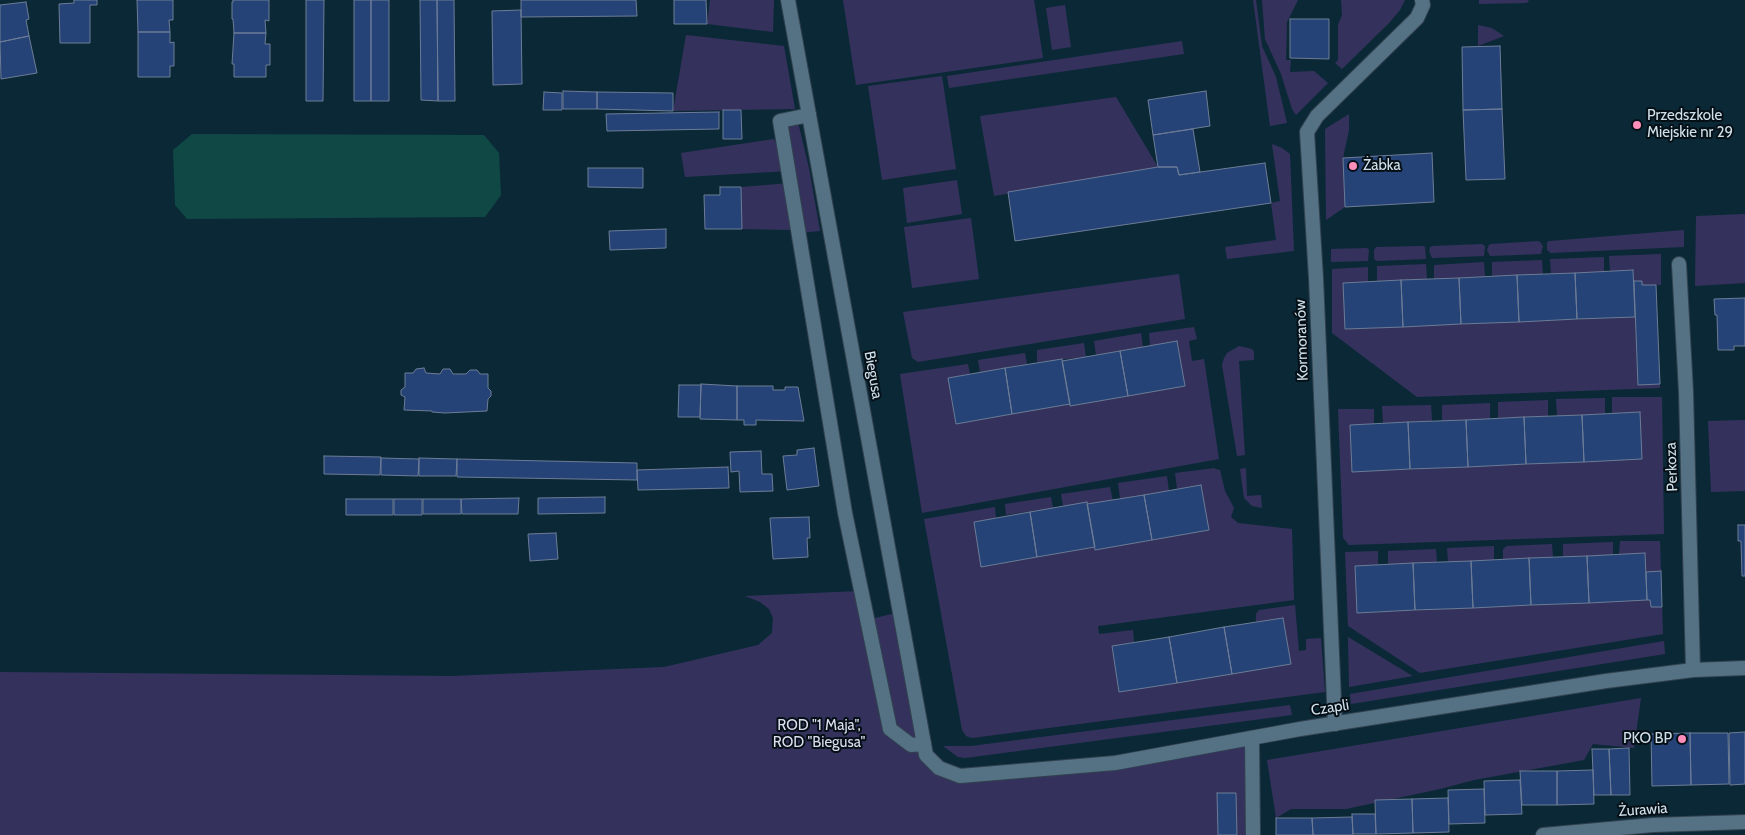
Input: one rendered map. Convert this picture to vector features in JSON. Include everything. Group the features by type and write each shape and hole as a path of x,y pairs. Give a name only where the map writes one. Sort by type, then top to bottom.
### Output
{"street":[{"name":"Biegusa","path":"788,0 925,749"},
{"name":"Kormoranów","path":"1335,724 1316,278 1307,132 1317,116 1416,18 1423,5 1422,0"},
{"path":"809,115 780,121 845,512 890,730 911,745 925,749"},
{"name":"Perkoza","path":"1679,264 1686,402 1694,670"},
{"name":"Czapli","path":"925,749 939,768 960,776 1115,763 1335,724 1606,681 1694,670 1745,668"},
{"path":"1252,738 1253,835"},
{"name":"Żurawia","path":"1543,835 1653,825 1745,822"}],"green space":[{"path":"710,0 774,0 773,32 707,24"},
{"path":"843,0 1034,0 1043,58 856,85"},
{"path":"1253,0 1256,0 1262,46 1276,77 1287,123 1270,126"},
{"path":"1262,0 1298,0 1287,22 1286,60 1291,60 1290,72 1314,71 1328,83 1296,115 1292,109 1281,74 1265,39"},
{"path":"1341,0 1405,0 1400,10 1389,23 1342,69 1335,63 1338,60 1338,25 1342,15"},
{"path":"1479,0 1529,0 1527,3 1479,4"},
{"path":"1065,5 1071,47 1052,50 1046,8"},
{"path":"1478,25 1492,28 1504,36 1478,46"},
{"path":"686,35 784,46 795,109 673,111"},
{"path":"1182,41 1184,54 949,88 947,76"},
{"path":"942,76 956,169 882,180 868,86"},
{"path":"1116,97 1158,167 994,196 980,116"},
{"path":"1349,114 1349,130 1343,158 1345,207 1326,220 1325,129"},
{"path":"797,118 809,168 820,231 799,233 790,187 790,230 742,229 741,187 790,183 788,171 685,177 681,153 774,139 787,168 780,121"},
{"path":"1272,144 1290,154 1294,251 1227,259 1225,247 1276,240 1271,203 1280,201"},
{"path":"957,180 962,214 907,223 903,188"},
{"path":"1745,214 1745,283 1695,286 1696,216"},
{"path":"971,218 979,279 912,288 904,227"},
{"path":"1684,230 1684,247 1551,253 1547,250 1547,242 1550,241"},
{"path":"1539,241 1543,246 1541,254 1490,256 1487,250 1491,244"},
{"path":"1482,244 1485,246 1484,256 1432,258 1429,251 1430,247 1433,246"},
{"path":"1376,247 1425,247 1426,259 1377,261 1374,259"},
{"path":"1367,248 1369,250 1368,261 1331,262 1331,249"},
{"path":"1661,254 1661,285 1642,285 1642,281 1634,281 1633,271 1610,271 1609,256"},
{"path":"1604,257 1604,272 1551,274 1550,259"},
{"path":"1542,260 1543,275 1492,276 1492,262"},
{"path":"1484,262 1485,277 1434,279 1434,265"},
{"path":"1426,264 1427,279 1377,281 1377,266"},
{"path":"1368,267 1368,282 1344,283 1346,329 1635,317 1638,384 1660,384 1660,388 1417,397 1332,333 1332,269"},
{"path":"1179,274 1185,319 918,362 912,358 903,312"},
{"path":"1194,327 1197,339 1189,341 1192,361 1204,359 1219,459 922,513 900,374 968,364 970,374 948,378 956,424 1070,404 1071,406 1185,386 1177,341 1150,346 1149,333"},
{"path":"1141,333 1143,347 1096,355 1094,341"},
{"path":"1084,343 1086,357 1037,362 1037,350"},
{"path":"1239,346 1252,349 1254,360 1239,361 1245,455 1237,456 1222,365 1227,353"},
{"path":"1025,353 1027,364 980,372 978,360"},
{"path":"1612,397 1662,397 1664,534 1349,545 1343,538 1338,409 1374,409 1374,424 1350,425 1352,472 1642,459 1612,414"},
{"path":"1605,398 1605,414 1557,416 1556,399"},
{"path":"1548,400 1548,416 1498,418 1498,402"},
{"path":"1490,403 1490,419 1442,421 1442,405"},
{"path":"1431,405 1432,421 1383,423 1382,406"},
{"path":"1745,420 1745,491 1711,492 1708,421"},
{"path":"1215,468 1220,470 1225,491 1234,508 1231,517 1238,523 1292,529 1294,600 1098,626 1099,634 1133,630 1134,642 1112,646 1119,692 1291,664 1283,618 1256,622 1256,614 1259,610 1295,605 1299,651 1306,650 1306,639 1321,638 1325,692 972,738 966,736 962,730 924,519 995,507 996,518 974,522 982,567 1095,547 1096,550 1209,530 1201,485 1177,489 1175,473"},
{"path":"1246,468 1247,496 1261,495 1262,508 1252,506 1244,498 1240,469"},
{"path":"1167,476 1169,491 1120,499 1118,483"},
{"path":"1110,487 1113,501 1063,506 1061,494"},
{"path":"1051,497 1053,508 1006,515 1005,504"},
{"path":"1620,541 1660,541 1663,634 1420,673 1348,626 1345,552 1378,551 1378,565 1355,566 1357,613 1647,600 1645,554 1619,554"},
{"path":"1613,542 1613,555 1563,557 1563,544"},
{"path":"1552,544 1553,557 1503,560 1503,549 1507,546"},
{"path":"1494,546 1494,560 1448,562 1447,548"},
{"path":"1436,549 1437,563 1388,565 1388,551"},
{"name":"ROD \"1 Maja\", ROD \"Biegusa\"","path":"860,591 867,620 900,612 926,755 960,775 1034,769 1252,738 1253,835 0,835 0,672 452,676 664,667 758,645 772,633 773,618 769,609 760,602 745,596"},
{"path":"1348,637 1411,675 1413,676 1349,687"},
{"path":"1664,641 1665,654 1351,704 1350,694"},
{"path":"1641,698 1634,748 1593,744 1584,760 1474,780 1346,809 1291,809 1276,818 1267,760"},
{"path":"1290,705 1292,715 965,758 958,757 943,746 971,746"}],"shaded area":[{"path":"192,134 484,135 499,153 501,195 485,217 187,219 175,205 173,150"}],"building":[{"path":"74,0 97,0 97,5 90,5 90,43 60,43 59,4 74,3"},
{"path":"137,0 173,0 173,20 169,20 170,32 138,32"},
{"path":"233,0 269,0 269,21 265,20 266,33 234,33 232,19"},
{"path":"306,0 324,0 323,101 306,101"},
{"path":"354,0 371,0 371,101 354,101"},
{"path":"371,0 389,0 389,101 371,101"},
{"path":"420,0 437,0 438,101 421,100"},
{"path":"437,0 454,0 455,101 438,101"},
{"path":"521,0 636,0 637,16 521,17"},
{"path":"674,0 706,0 707,24 674,24"},
{"path":"26,2 29,19 26,20 29,36 0,42 0,5"},
{"path":"521,10 522,84 493,85 492,11"},
{"path":"1290,19 1329,19 1329,59 1290,58"},
{"path":"138,32 170,32 170,43 174,42 174,66 170,66 170,77 138,77"},
{"path":"234,33 266,33 265,44 270,44 270,65 266,65 266,77 234,77 234,64 232,64"},
{"path":"29,36 37,73 1,79 0,42"},
{"path":"1500,46 1502,109 1463,110 1462,47"},
{"path":"563,91 597,92 597,109 563,109"},
{"path":"1206,91 1210,126 1153,135 1148,100"},
{"path":"544,92 562,93 562,110 543,110"},
{"path":"597,92 673,93 673,111 597,109"},
{"path":"1502,109 1505,179 1466,180 1463,110"},
{"path":"723,110 741,110 742,139 723,139"},
{"path":"719,112 719,129 607,131 606,114"},
{"path":"1193,129 1200,172 1179,175 1177,167 1158,167 1153,135"},
{"path":"1432,153 1434,202 1345,207 1343,158"},
{"path":"1265,163 1271,203 1015,241 1008,192 1158,167 1177,167 1179,175"},
{"path":"588,168 643,168 643,188 588,187"},
{"path":"720,187 741,187 742,229 705,229 704,195 720,195"},
{"path":"666,229 666,248 610,250 609,231"},
{"path":"1633,270 1635,317 1577,319 1575,273"},
{"path":"1575,273 1577,319 1519,322 1517,275"},
{"path":"1517,275 1519,322 1461,324 1459,278"},
{"path":"1459,278 1461,324 1403,327 1401,280"},
{"path":"1401,280 1403,327 1345,329 1343,283"},
{"path":"1634,281 1642,281 1642,285 1656,285 1660,384 1638,385"},
{"path":"1745,298 1745,346 1734,346 1734,350 1718,350 1717,315 1715,315 1714,299"},
{"path":"1177,341 1185,386 1128,396 1120,351"},
{"path":"1120,351 1128,396 1070,406 1062,361"},
{"path":"1062,359 1070,404 1012,414 1005,368"},
{"path":"424,368 426,373 440,374 443,369 450,369 453,374 466,374 470,370 477,370 480,374 488,374 488,388 491,391 491,396 488,399 487,411 445,413 404,410 405,397 401,395 401,390 405,387 405,373 413,373 416,369"},
{"path":"1005,368 1012,414 956,424 948,378"},
{"path":"701,384 737,386 737,420 700,419"},
{"path":"679,385 701,385 700,417 678,417"},
{"path":"737,386 773,386 773,390 785,390 785,387 798,387 804,421 756,420 756,425 744,425 744,420 737,420"},
{"path":"1640,412 1642,459 1584,462 1582,415"},
{"path":"1582,415 1584,462 1526,464 1524,417"},
{"path":"1524,417 1526,464 1468,467 1466,420"},
{"path":"1466,420 1468,467 1410,469 1408,422"},
{"path":"1408,422 1410,469 1352,472 1350,425"},
{"path":"814,448 819,486 787,490 783,456 797,455 797,450"},
{"path":"761,451 762,474 772,474 773,491 740,492 739,471 731,472 730,452"},
{"path":"324,456 381,457 380,475 324,474"},
{"path":"381,458 419,459 418,476 381,475"},
{"path":"419,458 457,459 456,476 419,476"},
{"path":"457,459 637,463 637,480 457,477"},
{"path":"728,467 729,488 638,490 637,470"},
{"path":"1201,485 1209,530 1152,540 1144,495"},
{"path":"1144,495 1152,540 1095,550 1087,504"},
{"path":"605,497 605,513 538,514 538,498"},
{"path":"519,498 518,514 462,514 461,499"},
{"path":"346,499 393,499 393,515 346,515"},
{"path":"394,499 422,499 422,515 394,515"},
{"path":"423,499 461,499 461,514 423,514"},
{"path":"1087,502 1095,547 1037,557 1030,512"},
{"path":"1030,512 1037,557 981,567 974,522"},
{"path":"809,517 810,538 807,538 808,557 773,559 770,518"},
{"path":"1738,525 1745,525 1745,576 1742,576 1741,541 1738,541"},
{"path":"556,533 558,559 530,561 528,534"},
{"path":"1645,553 1647,600 1589,603 1587,556"},
{"path":"1587,556 1589,603 1531,605 1529,558"},
{"path":"1529,558 1531,605 1473,608 1471,561"},
{"path":"1471,561 1473,608 1415,610 1413,563"},
{"path":"1413,563 1415,610 1357,613 1355,566"},
{"path":"1661,571 1662,607 1651,607 1650,600 1647,600 1646,572"},
{"path":"1283,618 1291,664 1232,674 1224,627"},
{"path":"1224,627 1232,674 1177,683 1169,637"},
{"path":"1169,637 1177,683 1119,692 1112,646"},
{"path":"1745,732 1745,784 1730,785 1729,733"},
{"path":"1690,733 1691,785 1652,786 1651,734"},
{"path":"1690,733 1728,733 1729,784 1691,785"},
{"path":"1629,748 1630,795 1611,795 1609,749"},
{"path":"1592,749 1609,749 1611,795 1594,795"},
{"path":"1593,770 1594,804 1557,805 1557,771"},
{"path":"1520,771 1557,771 1557,805 1522,805"},
{"path":"1520,780 1522,814 1485,815 1484,781"},
{"path":"1484,789 1485,823 1449,824 1448,790"},
{"path":"1217,793 1236,793 1237,835 1218,835"},
{"path":"1448,798 1449,832 1413,833 1412,799"},
{"path":"1412,799 1413,833 1376,834 1375,800"},
{"path":"1352,814 1375,814 1376,834 1353,834"},
{"path":"1352,817 1353,835 1313,835 1312,818"},
{"path":"1276,818 1312,818 1313,835 1276,835"}],"place":[{"name":"Przedszkole Miejskie nr 29","path":"1637,125"},
{"name":"Żabka","path":"1353,166"},
{"name":"PKO BP","path":"1682,739"}]}
